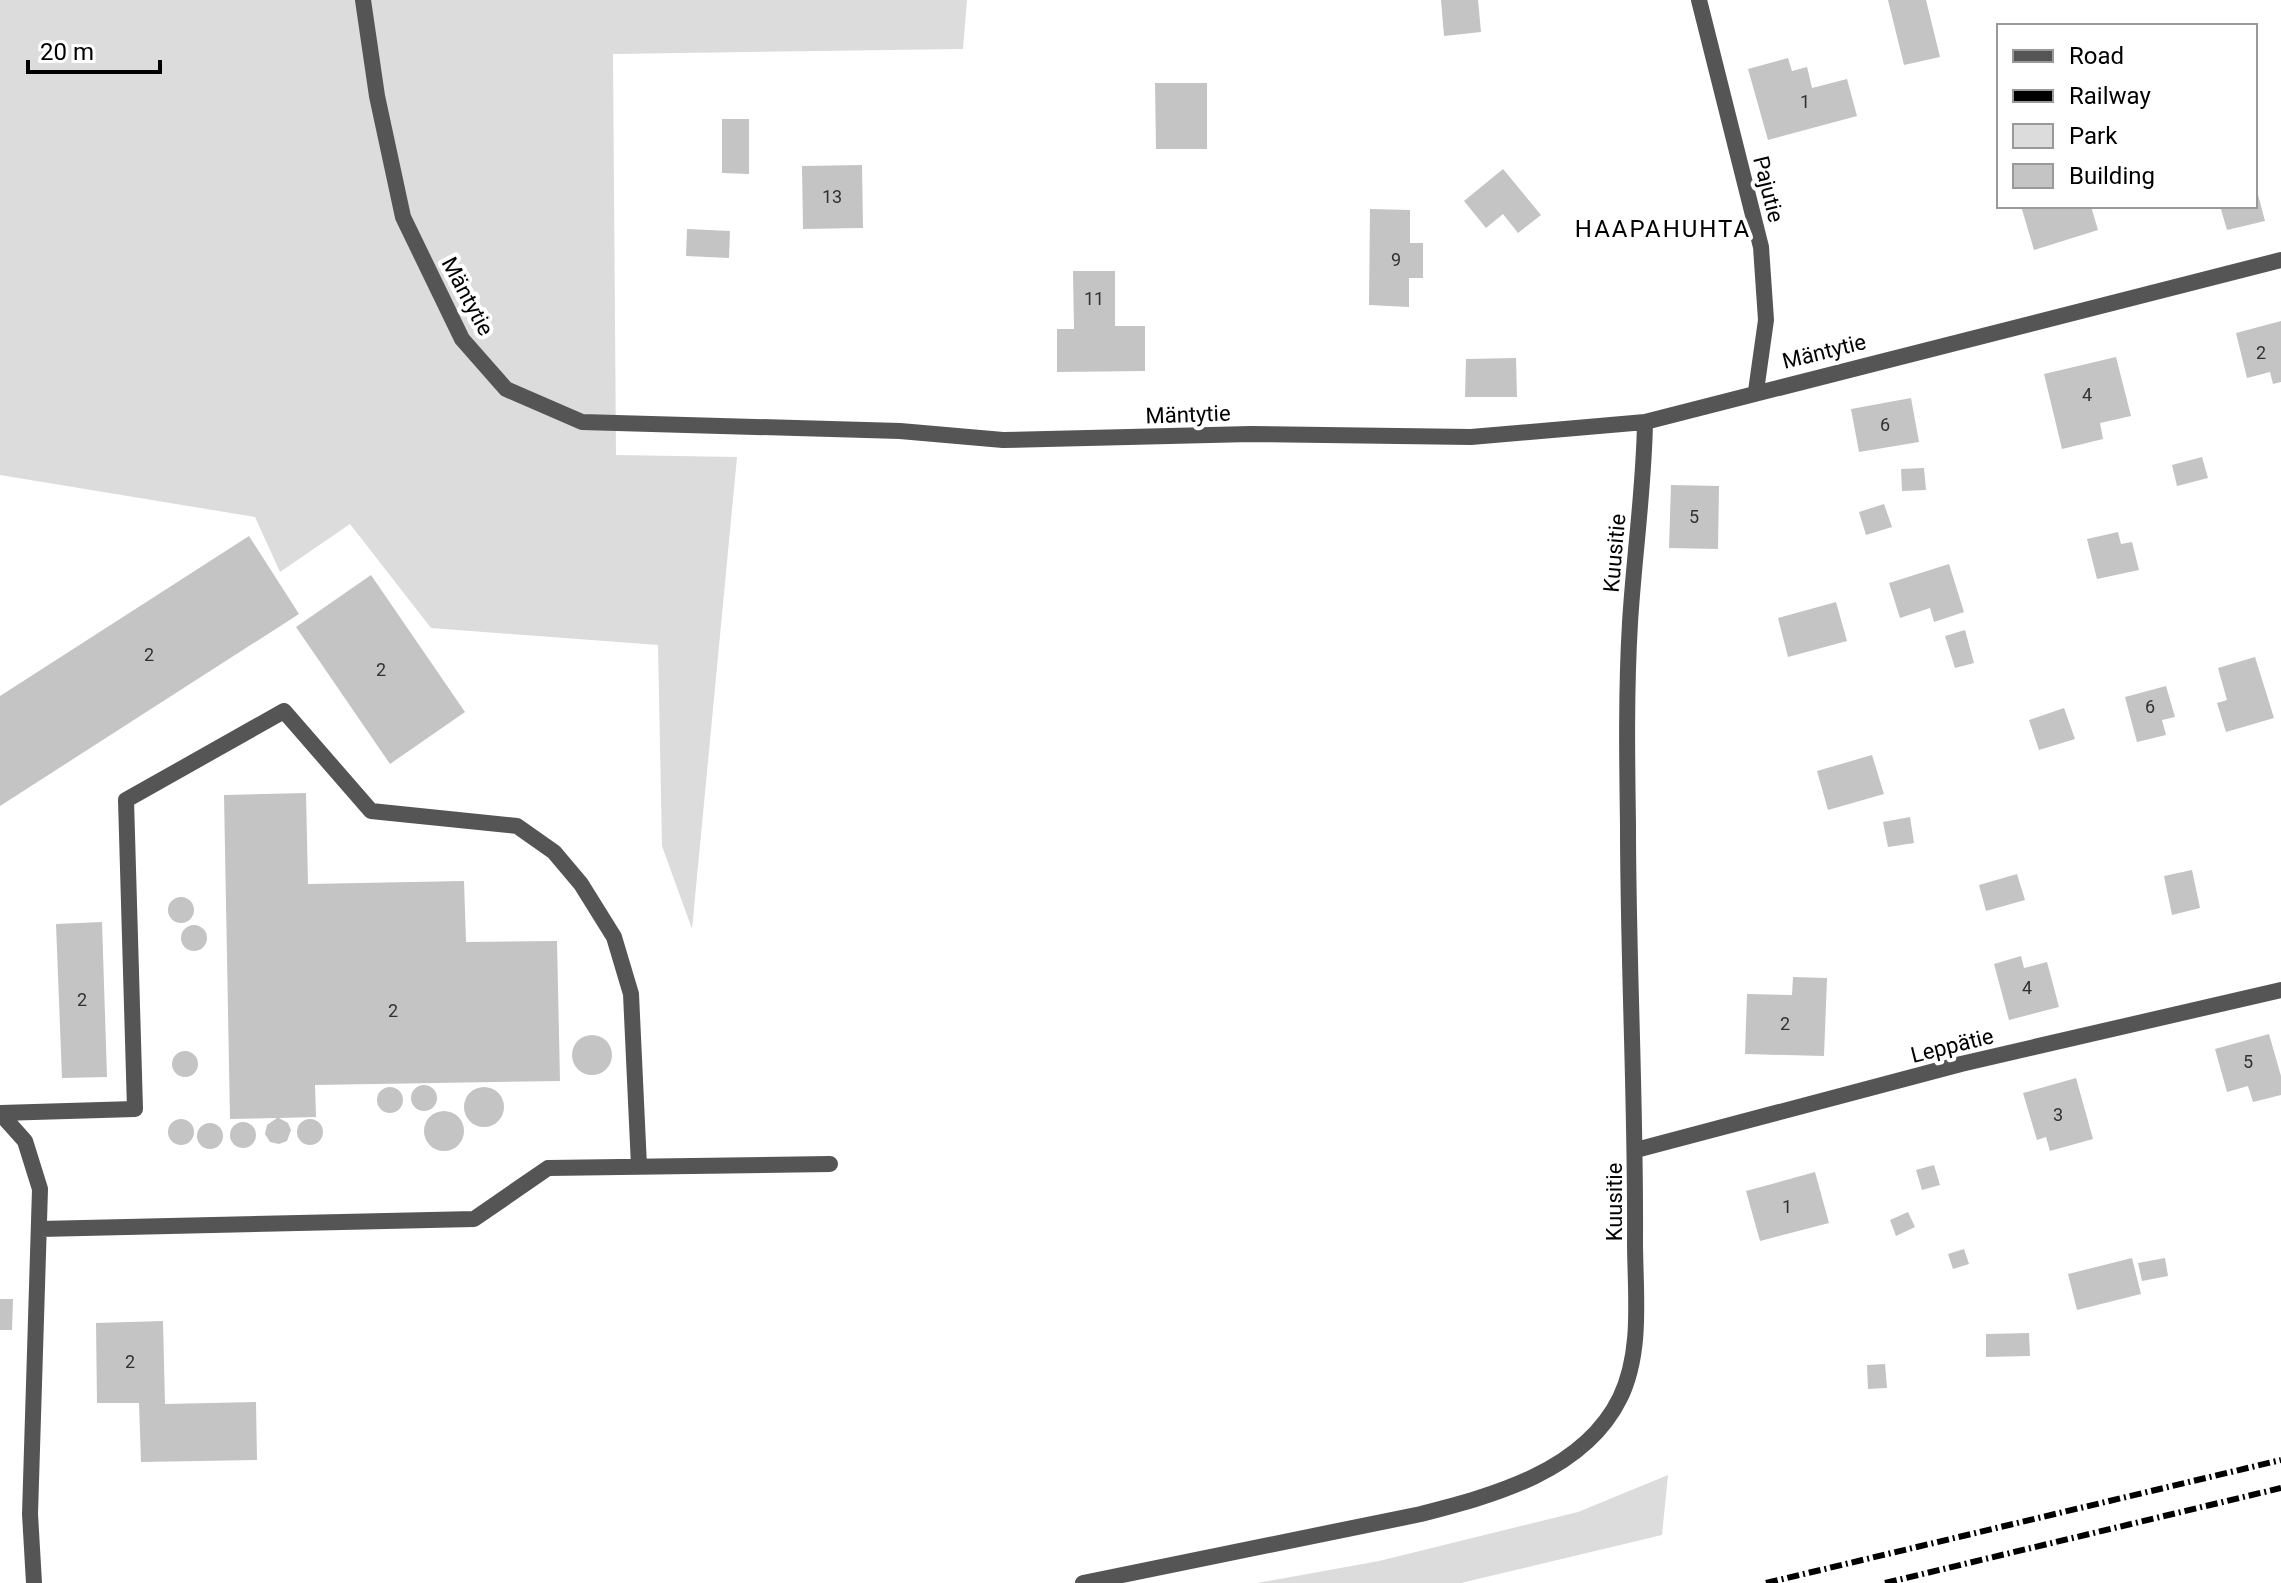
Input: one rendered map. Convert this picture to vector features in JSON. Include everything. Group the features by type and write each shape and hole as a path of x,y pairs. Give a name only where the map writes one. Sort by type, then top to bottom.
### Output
{"street":[{"name":"Mäntytie","path":"363,0 377,96 403,217 462,339 506,389 582,422 900,431 1003,440 1251,434 1471,437 1645,422 1756,391 2281,260"},
{"name":"Pajutie","path":"1699,0 1761,247 1766,320 1756,391"},
{"name":"Kuusitie","path":"1083,1583 1472,1501 1572,1456 1604,1424 1631,1375 1635,1338 1636,1150 1628,826 1629,704 1631,614 1645,422"},
{"path":"0,1113 135,1109 126,800 284,711 371,811 517,826 554,852 581,884 614,937 631,994 639,1166"},
{"name":"Leppätie","path":"1636,1150 1961,1064 2281,990"},
{"path":"0,1113 15,1126 33,1162 40,1189 30,1514 34,1583"},
{"path":"40,1229 474,1219 548,1168 830,1164"}],"green space":[{"path":"0,0 967,0 963,49 613,54 616,455 737,457 692,929 662,846 658,645 431,628 350,524 280,572 255,517 0,475"},
{"path":"1668,1475 1662,1535 1461,1583 1257,1583 1379,1561 1578,1512"}],"building":[{"path":"1441,0 1478,0 1481,32 1444,36"},
{"path":"1888,0 1926,0 1940,57 1904,65"},
{"path":"1788,58 1792,71 1807,67 1812,88 1847,79 1857,116 1768,140 1748,69"},
{"path":"1155,83 1207,83 1207,149 1156,149"},
{"path":"722,119 749,119 749,174 722,173"},
{"path":"862,165 863,228 803,229 802,166"},
{"path":"1503,169 1541,215 1518,233 1503,214 1486,228 1464,201"},
{"path":"2257,191 2265,221 2227,230 2221,208 2257,208"},
{"path":"2022,208 2092,208 2098,230 2034,250"},
{"path":"1370,209 1410,210 1410,243 1423,243 1423,278 1409,278 1409,307 1369,305"},
{"path":"687,229 730,231 729,258 686,256"},
{"path":"1073,271 1115,271 1115,326 1145,326 1145,371 1057,372 1057,329 1074,329"},
{"path":"2281,321 2281,382 2273,384 2270,372 2247,378 2236,333"},
{"path":"2116,357 2131,416 2100,423 2103,439 2062,449 2044,374"},
{"path":"1516,358 1517,397 1465,397 1466,359"},
{"path":"1911,398 1919,442 1859,452 1851,409"},
{"path":"2202,457 2208,478 2177,486 2172,465"},
{"path":"1924,468 1926,490 1902,491 1901,469"},
{"path":"1671,485 1719,486 1718,549 1669,548"},
{"path":"1884,504 1892,527 1866,535 1859,512"},
{"path":"2118,532 2121,544 2132,542 2139,570 2097,579 2087,539"},
{"path":"249,536 299,614 0,806 0,696"},
{"path":"1949,564 1964,612 1934,622 1930,608 1900,618 1889,583"},
{"path":"371,575 465,712 390,764 296,627"},
{"path":"1836,602 1847,641 1788,657 1778,618"},
{"path":"1965,630 1974,663 1955,668 1945,636"},
{"path":"2255,657 2274,718 2226,732 2217,703 2227,700 2218,668"},
{"path":"2166,686 2175,717 2162,720 2166,735 2137,742 2125,697"},
{"path":"2064,708 2075,739 2039,750 2029,720"},
{"path":"1872,755 1884,794 1828,810 1817,771"},
{"path":"306,793 308,884 464,881 466,942 557,941 560,1081 315,1085 316,1117 279,1118 288,1123 291,1130 287,1141 279,1144 270,1142 265,1134 267,1125 277,1118 230,1119 224,795"},
{"path":"1910,817 1914,843 1888,847 1883,822"},
{"path":"2192,870 2200,908 2172,915 2164,876"},
{"path":"2017,874 2025,900 1986,911 1979,885"},
{"path":"181,897 190,901 194,910 190,919 181,923 172,919 168,910 172,901"},
{"path":"102,922 107,1077 62,1078 56,924"},
{"path":"194,925 203,929 207,938 203,947 194,951 185,947 181,938 185,929"},
{"path":"2021,956 2024,968 2047,962 2059,1007 2009,1020 1994,964"},
{"path":"1793,977 1827,978 1824,1056 1745,1054 1747,994 1792,995"},
{"path":"2269,1034 2281,1076 2281,1095 2253,1102 2248,1086 2227,1092 2215,1049"},
{"path":"592,1035 606,1041 612,1055 606,1069 592,1075 578,1069 572,1055 578,1041"},
{"path":"185,1051 194,1055 198,1064 194,1073 185,1077 176,1073 172,1064 176,1055"},
{"path":"2076,1078 2093,1139 2050,1151 2046,1137 2037,1140 2023,1093"},
{"path":"424,1085 433,1089 437,1098 433,1107 424,1111 415,1107 411,1098 415,1089"},
{"path":"390,1087 399,1091 403,1100 399,1109 390,1113 381,1109 377,1100 381,1091"},
{"path":"484,1087 498,1093 504,1107 498,1121 484,1127 470,1121 464,1107 470,1093"},
{"path":"444,1111 458,1117 464,1131 458,1145 444,1151 430,1145 424,1131 430,1117"},
{"path":"181,1119 190,1123 194,1132 190,1141 181,1145 172,1141 168,1132 172,1123"},
{"path":"310,1119 319,1123 323,1132 319,1141 310,1145 301,1141 297,1132 301,1123"},
{"path":"243,1122 252,1126 256,1135 252,1144 243,1148 234,1144 230,1135 234,1126"},
{"path":"210,1123 219,1127 223,1136 219,1145 210,1149 201,1145 197,1136 201,1127"},
{"path":"1934,1165 1940,1185 1922,1190 1916,1170"},
{"path":"1815,1172 1829,1223 1760,1241 1746,1191"},
{"path":"1908,1212 1915,1227 1896,1236 1890,1220"},
{"path":"1964,1249 1969,1264 1953,1269 1948,1254"},
{"path":"2132,1258 2141,1294 2077,1310 2068,1274"},
{"path":"2165,1258 2168,1276 2142,1281 2138,1263"},
{"path":"0,1299 13,1299 12,1330 0,1330"},
{"path":"163,1321 165,1404 256,1402 257,1460 141,1462 139,1403 97,1403 96,1323"},
{"path":"2029,1333 2030,1356 1986,1357 1986,1334"},
{"path":"1885,1364 1887,1388 1868,1389 1867,1365"}],"railway":[{"path":"1766,1583 2281,1460"},
{"path":"1885,1583 2281,1488"}],"district":[{"name":"HAAPAHUHTA","path":"1663,229"}]}
